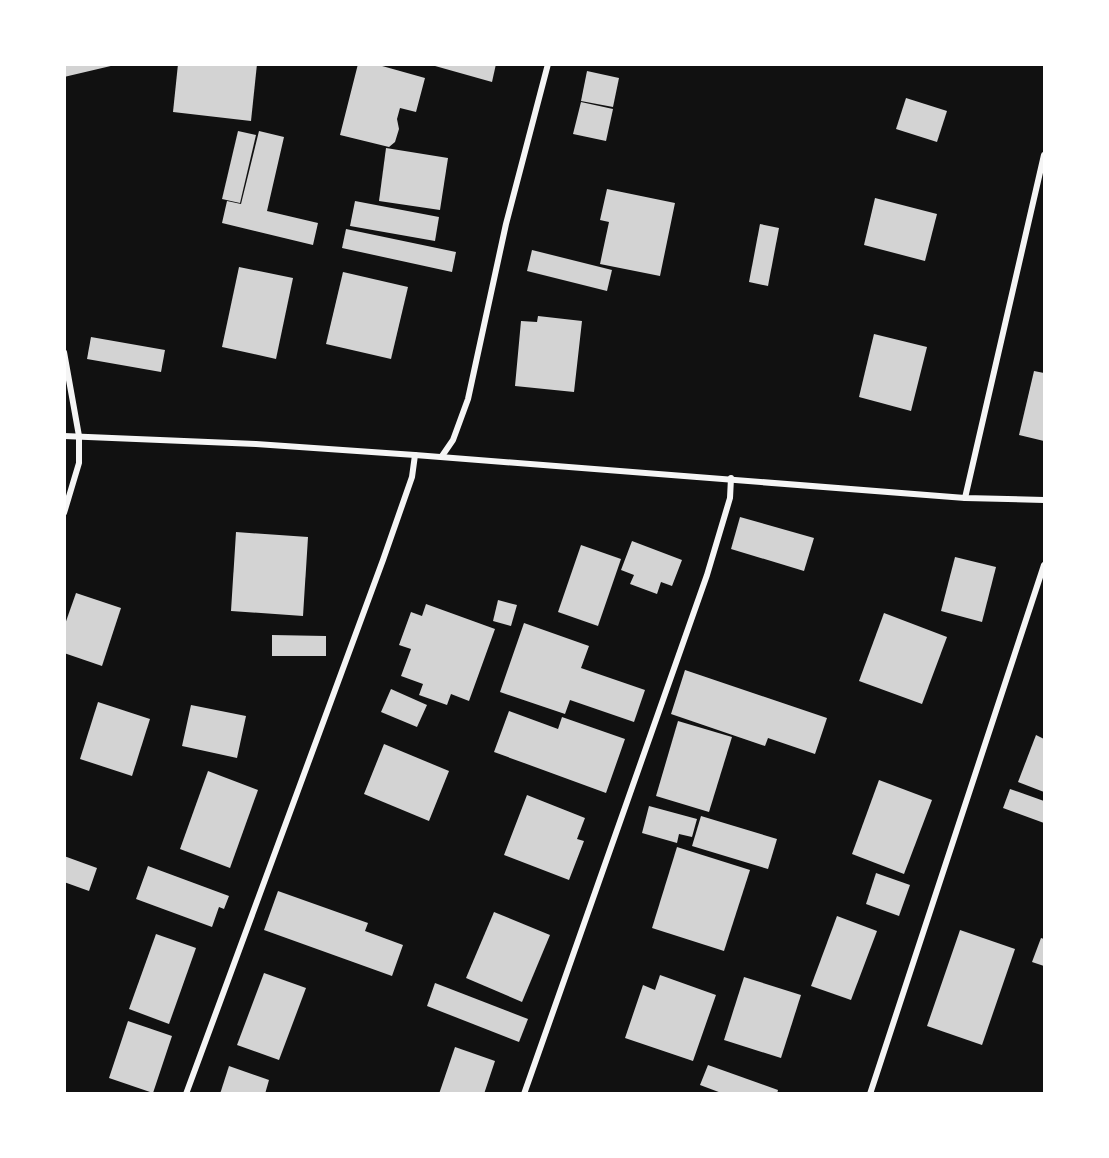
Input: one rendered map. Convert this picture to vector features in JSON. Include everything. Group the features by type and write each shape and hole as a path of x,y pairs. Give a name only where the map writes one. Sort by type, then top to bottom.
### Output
{"street":[{"path":"442,456 453,440 468,399 506,224 548,64"},
{"path":"965,498 1044,155"},
{"path":"64,352 79,436 79,463 64,513"},
{"path":"64,436 415,454 965,498 1044,500"},
{"path":"186,1094 383,560 412,477 415,454"},
{"path":"524,1094 707,575 730,498 731,478"},
{"path":"870,1094 1044,566"}],"building":[{"path":"64,64 114,64 115,65 64,77"},
{"path":"178,64 257,64 251,121 173,112"},
{"path":"358,64 375,64 425,78 416,112 400,108 397,119 399,129 395,142 389,147 340,135"},
{"path":"428,64 496,64 492,82"},
{"path":"587,71 619,78 613,107 581,101"},
{"path":"906,98 947,111 937,142 896,129"},
{"path":"581,102 613,109 606,141 573,134"},
{"path":"238,131 256,135 240,203 222,199"},
{"path":"259,131 284,137 267,211 318,223 313,245 222,223 227,201 241,204"},
{"path":"386,148 448,158 440,210 379,201"},
{"path":"607,189 675,203 660,276 600,264 609,222 600,220"},
{"path":"875,198 937,214 925,261 864,245"},
{"path":"355,201 439,217 435,241 350,226"},
{"path":"760,224 779,228 768,286 749,282"},
{"path":"346,229 456,252 452,272 342,248"},
{"path":"532,250 612,270 607,291 527,271"},
{"path":"239,267 293,278 276,359 222,347"},
{"path":"343,272 408,287 391,359 326,344"},
{"path":"538,316 582,321 574,392 515,386 521,321 537,322"},
{"path":"874,334 927,347 911,411 859,397"},
{"path":"91,337 165,350 161,372 87,359"},
{"path":"1034,371 1044,373 1044,441 1019,435"},
{"path":"740,517 814,538 804,571 731,549"},
{"path":"236,532 308,537 303,616 231,611"},
{"path":"632,541 682,560 672,586 661,582 657,594 630,584 634,575 621,570"},
{"path":"581,545 621,559 598,626 558,612"},
{"path":"955,557 996,567 982,622 941,611"},
{"path":"76,593 121,608 102,666 64,653 64,627"},
{"path":"498,600 517,605 511,626 493,621"},
{"path":"426,604 495,629 469,701 451,694 447,705 419,695 423,684 401,676 411,649 399,645 411,612 422,616"},
{"path":"884,613 947,637 922,704 859,681"},
{"path":"524,623 589,646 581,668 645,690 634,722 570,700 565,714 500,692"},
{"path":"272,635 326,636 326,656 272,656"},
{"path":"685,670 827,718 815,754 768,738 765,746 671,714"},
{"path":"391,689 427,705 417,727 381,712"},
{"path":"98,702 150,719 132,776 80,759"},
{"path":"191,705 246,716 237,758 182,746"},
{"path":"509,711 558,729 562,717 625,739 606,793 494,752"},
{"path":"678,721 732,737 709,812 656,796"},
{"path":"1036,735 1044,739 1044,792 1018,782"},
{"path":"384,744 449,771 429,821 364,794"},
{"path":"208,771 258,790 230,868 180,849"},
{"path":"879,780 932,800 904,874 852,854"},
{"path":"1010,789 1044,801 1044,823 1003,808"},
{"path":"527,795 585,818 577,839 584,841 569,880 504,855"},
{"path":"649,806 697,819 692,837 679,834 677,843 642,833"},
{"path":"701,816 777,839 768,869 692,846"},
{"path":"677,847 750,870 724,951 652,928"},
{"path":"64,856 97,868 89,891 64,882"},
{"path":"148,866 229,896 224,909 219,907 212,927 136,899"},
{"path":"876,873 910,885 899,916 866,904"},
{"path":"278,891 368,923 365,931 403,945 392,976 264,930"},
{"path":"494,912 550,935 522,1002 466,978"},
{"path":"837,916 877,931 851,1000 811,986"},
{"path":"960,930 1015,949 982,1045 927,1026"},
{"path":"156,934 196,948 169,1024 129,1009"},
{"path":"1041,938 1044,939 1044,966 1032,962"},
{"path":"264,973 306,988 279,1060 237,1045"},
{"path":"660,975 716,995 693,1061 625,1038 643,985 655,990"},
{"path":"744,977 801,995 781,1058 724,1040"},
{"path":"435,983 528,1019 519,1042 427,1006"},
{"path":"128,1021 172,1036 153,1093 109,1078"},
{"path":"455,1047 495,1061 484,1094 439,1094"},
{"path":"708,1065 778,1090 777,1094 724,1094 700,1085"},
{"path":"229,1066 269,1080 265,1094 220,1094"}]}
